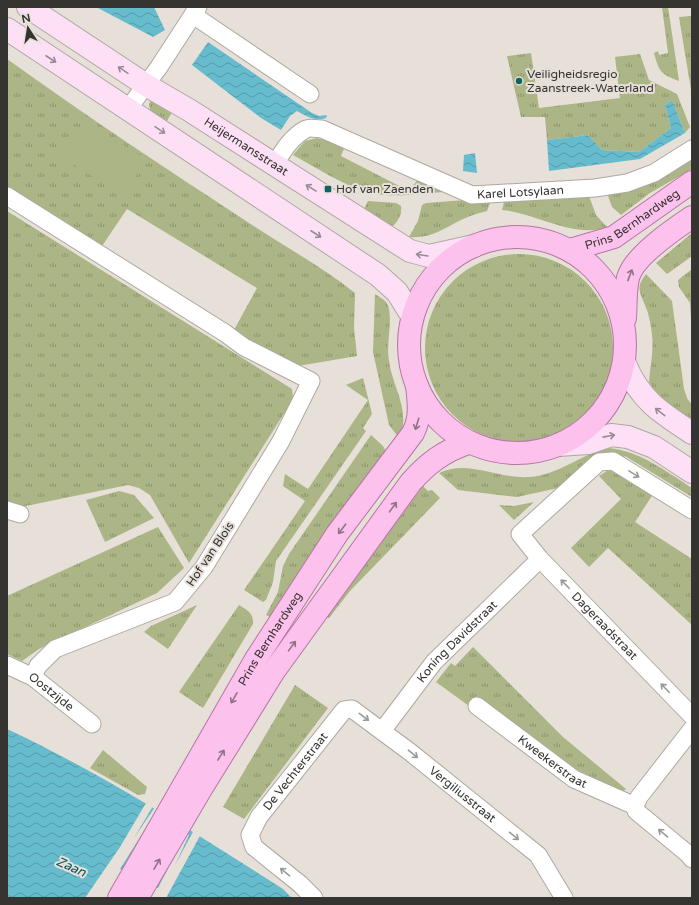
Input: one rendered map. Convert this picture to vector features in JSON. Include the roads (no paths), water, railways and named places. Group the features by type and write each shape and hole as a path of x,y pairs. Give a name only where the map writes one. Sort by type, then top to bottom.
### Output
{"main road":[{"name":"Heijermansstraat","path":"28,7 146,85 189,110 274,166 410,251 429,256 474,246"},
{"path":"7,29 378,274 397,292 412,316"},
{"name":"Prins Bernhardweg","path":"570,250 614,237 692,182"},
{"path":"558,445 580,433 598,416 613,396 625,364 624,327 628,278 631,270 654,247 692,217"},
{"path":"624,327 614,296 595,270 570,250 550,242 529,237 508,237 487,241 474,246 454,258 437,273 423,292 412,316 409,349 411,367 417,385 441,418 468,443 499,451 518,452 538,450 558,445 588,443 611,435 628,437 654,447 692,472"},
{"path":"625,364 637,387 657,410 692,433"},
{"name":"Prins Bernhardweg","path":"137,898 256,659 338,534 413,433 418,424 419,415 417,385"},
{"name":"Prins Bernhardweg","path":"119,898 194,785 274,671 411,482 434,459 468,443"}],"street":[{"path":"128,109 196,11 310,94"},
{"name":"Karel Lotsylaan","path":"274,166 283,150 293,139 307,128 322,129 472,195 595,188 627,183 654,173 692,149"},
{"name":"Hof van Blois","path":"7,196 244,346 310,381 281,441 204,567 176,602 56,649 38,666 33,677"},
{"name":"Dageraadstraat","path":"692,510 613,461 599,462 520,534 540,559 692,716"},
{"name":"Koning Davidstraat","path":"382,731 434,662 540,559"},
{"name":"Oostzijde","path":"7,665 33,677 92,724"},
{"name":"Kweekerstraat","path":"477,706 574,779 635,806 636,811 688,854 692,860"},
{"name":"Vergiliusstraat","path":"344,710 352,709 382,731 538,855 564,898"},
{"name":"De Vechterstraat","path":"314,898 300,884 254,846 250,835 259,817 344,710"},
{"path":"635,806 639,797 692,729"}],"water":[{"path":"96,7 154,7 165,30 153,37"},
{"path":"208,42 312,113 319,116 327,115 326,118 314,119 297,111 290,116 281,130 261,118 192,65"},
{"path":"672,100 685,133 640,159 549,171 547,140 588,135 602,150 639,152 671,128 665,105"},
{"path":"475,153 477,173 463,171 464,155"},
{"name":"Zaan","path":"7,729 43,746 148,804 283,889 292,898 7,898"}],"place":[{"name":"Veiligheidsregio Zaanstreek-Waterland","path":"519,81"},
{"name":"Hof van Zaenden","path":"328,189"}]}
